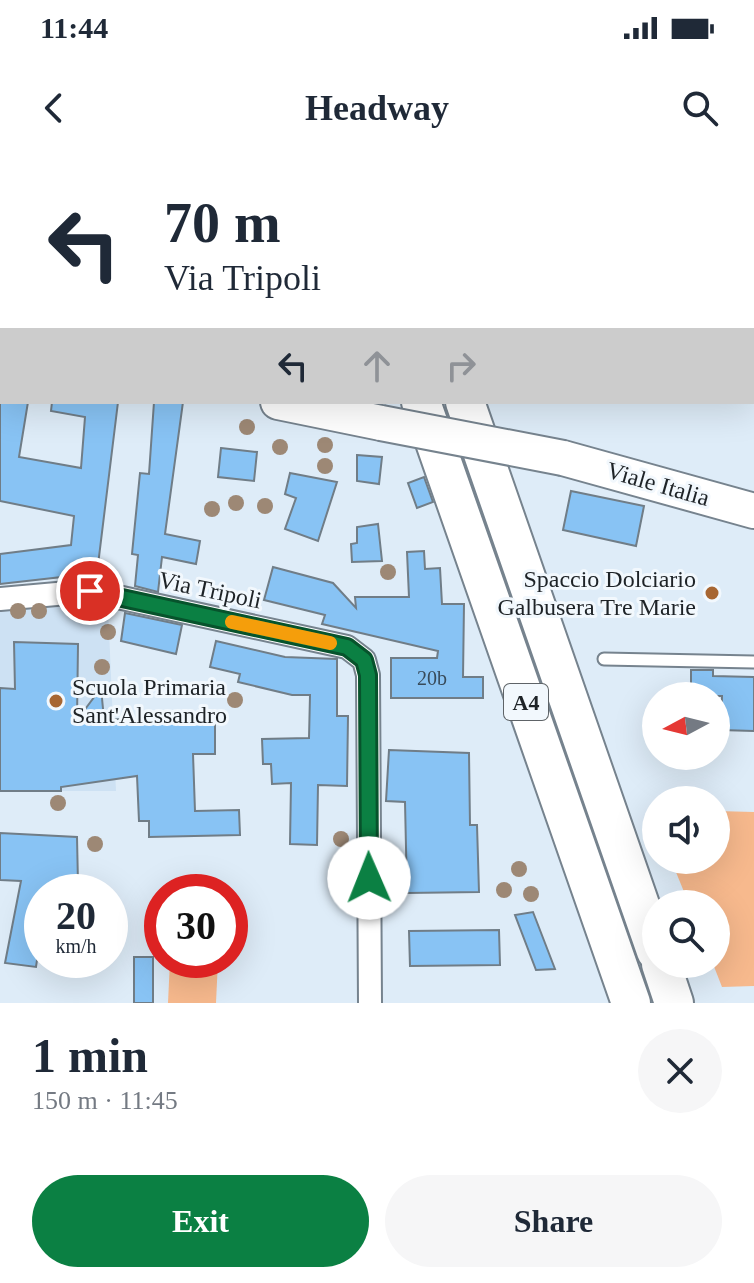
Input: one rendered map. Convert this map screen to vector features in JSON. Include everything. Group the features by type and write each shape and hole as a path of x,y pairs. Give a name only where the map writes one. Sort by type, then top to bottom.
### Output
{"highway":[{"name":"A4","path":"422,404 631,1003"},
{"name":"A4","path":"466,404 642,911"},
{"path":"666,978 674,1003"}],"main road":[{"name":"Viale Italia","path":"288,404 563,458 754,511"}],"street":[{"name":"Via Tripoli","path":"0,599 90,591 347,647 359,655 368,675 370,1003"}],"lane":[{"path":"604,659 754,662"}],"shaded area":[{"name":"Scuola Primaria Sant'Alessandro","path":"59,605 108,607 116,791 0,791 0,611"},
{"path":"730,811 754,812 754,986 722,987 718,978 730,978 730,890 683,890 677,874 730,874"},
{"path":"169,978 217,978 216,1003 168,1003"}],"building":[{"path":"0,404 28,404 19,457 81,468 85,417 51,411 52,404 118,404 97,573 0,584 0,554 71,545 74,516 0,501"},
{"path":"154,404 183,404 165,534 200,541 196,564 162,557 158,592 135,586 138,555 132,554 140,473 149,474"},
{"path":"221,448 257,452 254,481 218,477"},
{"path":"357,455 382,457 379,484 357,481"},
{"path":"290,473 337,482 318,541 285,529 296,498 285,494"},
{"path":"424,477 433,502 417,508 408,483"},
{"path":"571,491 644,506 636,546 563,530"},
{"path":"378,524 382,561 352,562 351,544 357,543 357,527"},
{"path":"424,551 425,569 440,568 442,604 464,604 463,677 483,677 483,698 391,698 391,658 437,658 438,651 322,624 325,615 264,600 273,567 333,583 356,608 355,597 409,597 407,552"},
{"path":"125,613 182,625 176,654 121,641"},
{"path":"216,641 285,657 337,659 337,716 348,716 347,786 318,785 317,845 290,844 291,783 272,784 271,764 263,764 262,739 309,738 310,695 292,695 238,682 240,674 210,667"},
{"path":"14,642 78,644 77,720 101,688 104,719 215,721 215,754 193,754 195,811 239,810 240,835 149,837 149,821 139,821 137,776 61,787 61,791 0,791 0,688 15,689"},
{"path":"691,670 713,670 713,676 754,677 754,731 730,730 730,682 691,682"},
{"path":"389,750 469,753 470,825 477,825 479,892 407,893 405,802 386,801"},
{"path":"0,833 77,837 78,874 24,874 24,965 5,963 21,881 0,880"},
{"path":"533,912 555,969 536,970 515,915"},
{"path":"499,930 500,965 410,966 409,931"},
{"path":"134,957 144,957 144,978 153,978 153,1003 134,1003"}],"slow traffic":[{"path":"232,622 330,643"}],"place":[{"name":"Spaccio Dolciario Galbusera Tre Marie","path":"712,593"},
{"name":"Scuola Primaria Sant'Alessandro","path":"56,701"}],"route":[{"path":"90,591 347,647 364,660 368,675 369,878"}]}
